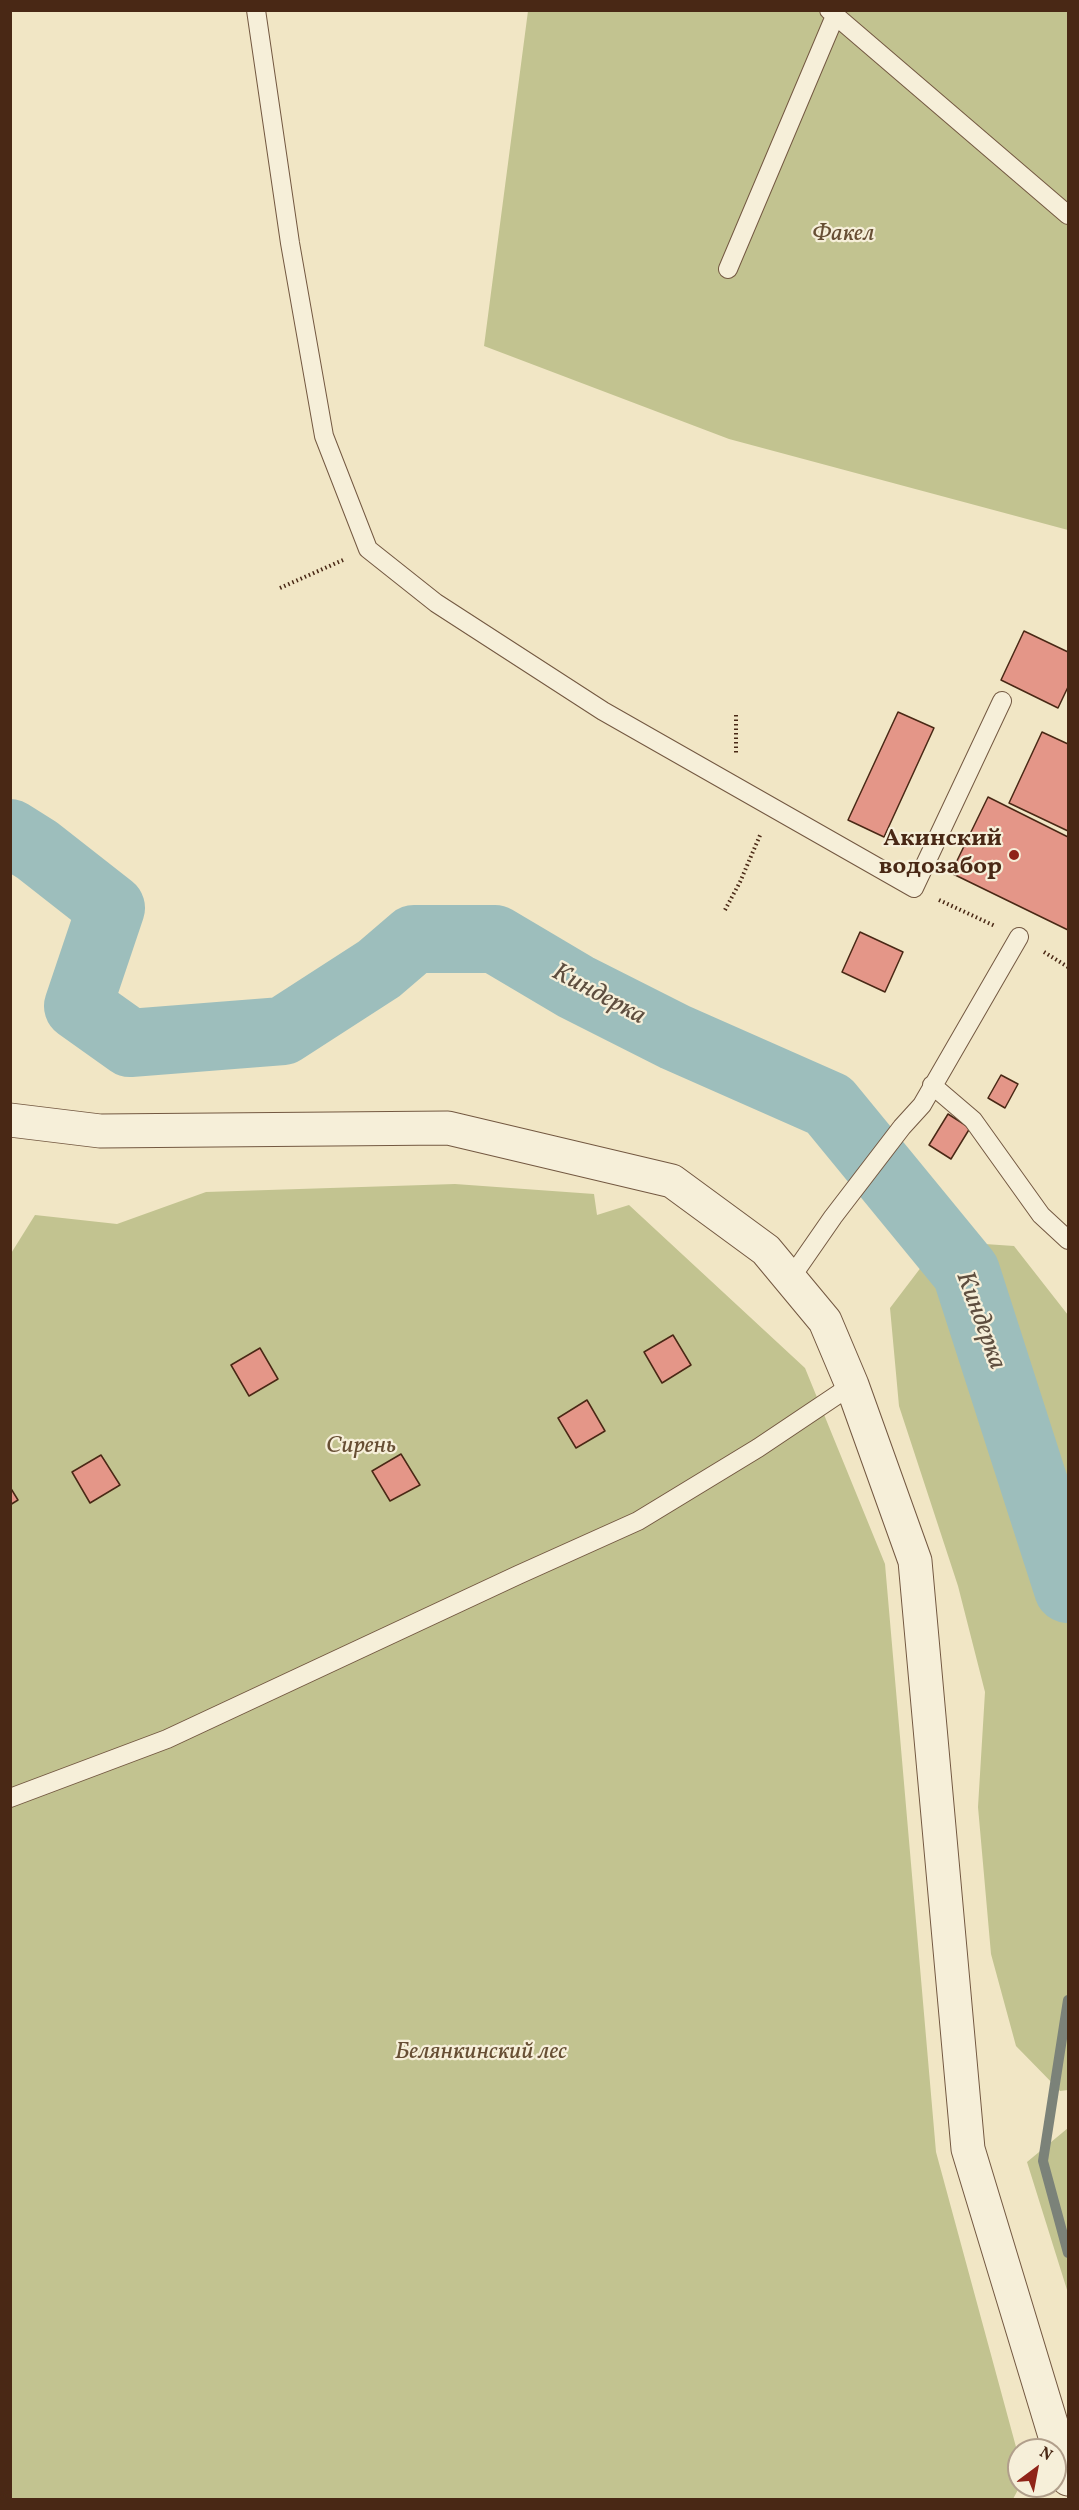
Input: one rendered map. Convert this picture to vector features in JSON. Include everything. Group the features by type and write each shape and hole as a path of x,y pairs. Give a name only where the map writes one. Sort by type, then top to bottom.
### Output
{"street":[{"path":"10,1120 100,1131 448,1128 672,1181 766,1250 825,1321 852,1384 915,1561 968,2149 1068,2480"}],"lane":[{"path":"256,10 290,243 324,436 368,549 436,603 593,705 914,888 1002,701"},
{"path":"728,269 832,13 1068,215"},
{"path":"789,1279 832,1217 902,1127 922,1105 1019,937"},
{"path":"932,1085 973,1120 1041,1215 1068,1240"},
{"path":"10,1798 167,1739 638,1521 758,1448 852,1384"}],"path":[{"path":"280,588 368,549"},
{"path":"725,910 757,845 771,807"}],"green space":[{"name":"Факел","path":"528,11 1068,11 1068,530 729,439 484,346"},
{"name":"Белянкинский лес","path":"455,1184 594,1194 597,1215 629,1205 805,1368 885,1564 936,2152 1014,2438 1007,2438 1007,2498 1013,2499 11,2499 10,1255 35,1215 117,1224 206,1192"},
{"path":"941,1241 1014,1246 1068,1315 1068,2090 1060,2091 1016,2046 991,1954 978,1807 985,1692 958,1586 899,1406 890,1308"},
{"path":"1068,2128 1068,2293 1027,2162"}],"building":[{"path":"1024,631 1068,652 1068,687 1058,708 1001,680"},
{"path":"898,712 934,728 884,837 848,820"},
{"path":"1042,732 1068,744 1068,831 1009,803"},
{"name":"Акинский водозабор","path":"988,797 1068,837 1068,930 951,873"},
{"path":"860,932 903,952 885,992 842,972"},
{"path":"1001,1075 1018,1084 1005,1108 988,1098"},
{"path":"948,1114 970,1128 951,1159 929,1145"},
{"path":"673,1335 691,1365 662,1383 644,1352"},
{"path":"260,1348 278,1379 249,1396 231,1365"},
{"path":"587,1400 605,1431 576,1448 558,1418"},
{"path":"401,1454 420,1485 390,1501 372,1471"},
{"path":"101,1455 120,1485 90,1503 72,1472"},
{"path":"10,1487 18,1500 10,1505"}],"waterway":[{"name":"Киндерка","path":"10,833 37,850 111,908 78,1006 130,1043 283,1031 379,969 414,939 495,939 576,987 675,1037 829,1105 966,1272 1068,1589"},
{"path":"1068,2000 1043,2161 1068,2253"}],"place":[{"name":"Акинский водозабор","path":"1014,855"}],"park label":[{"name":"Сирень","path":"361,1448"}]}
